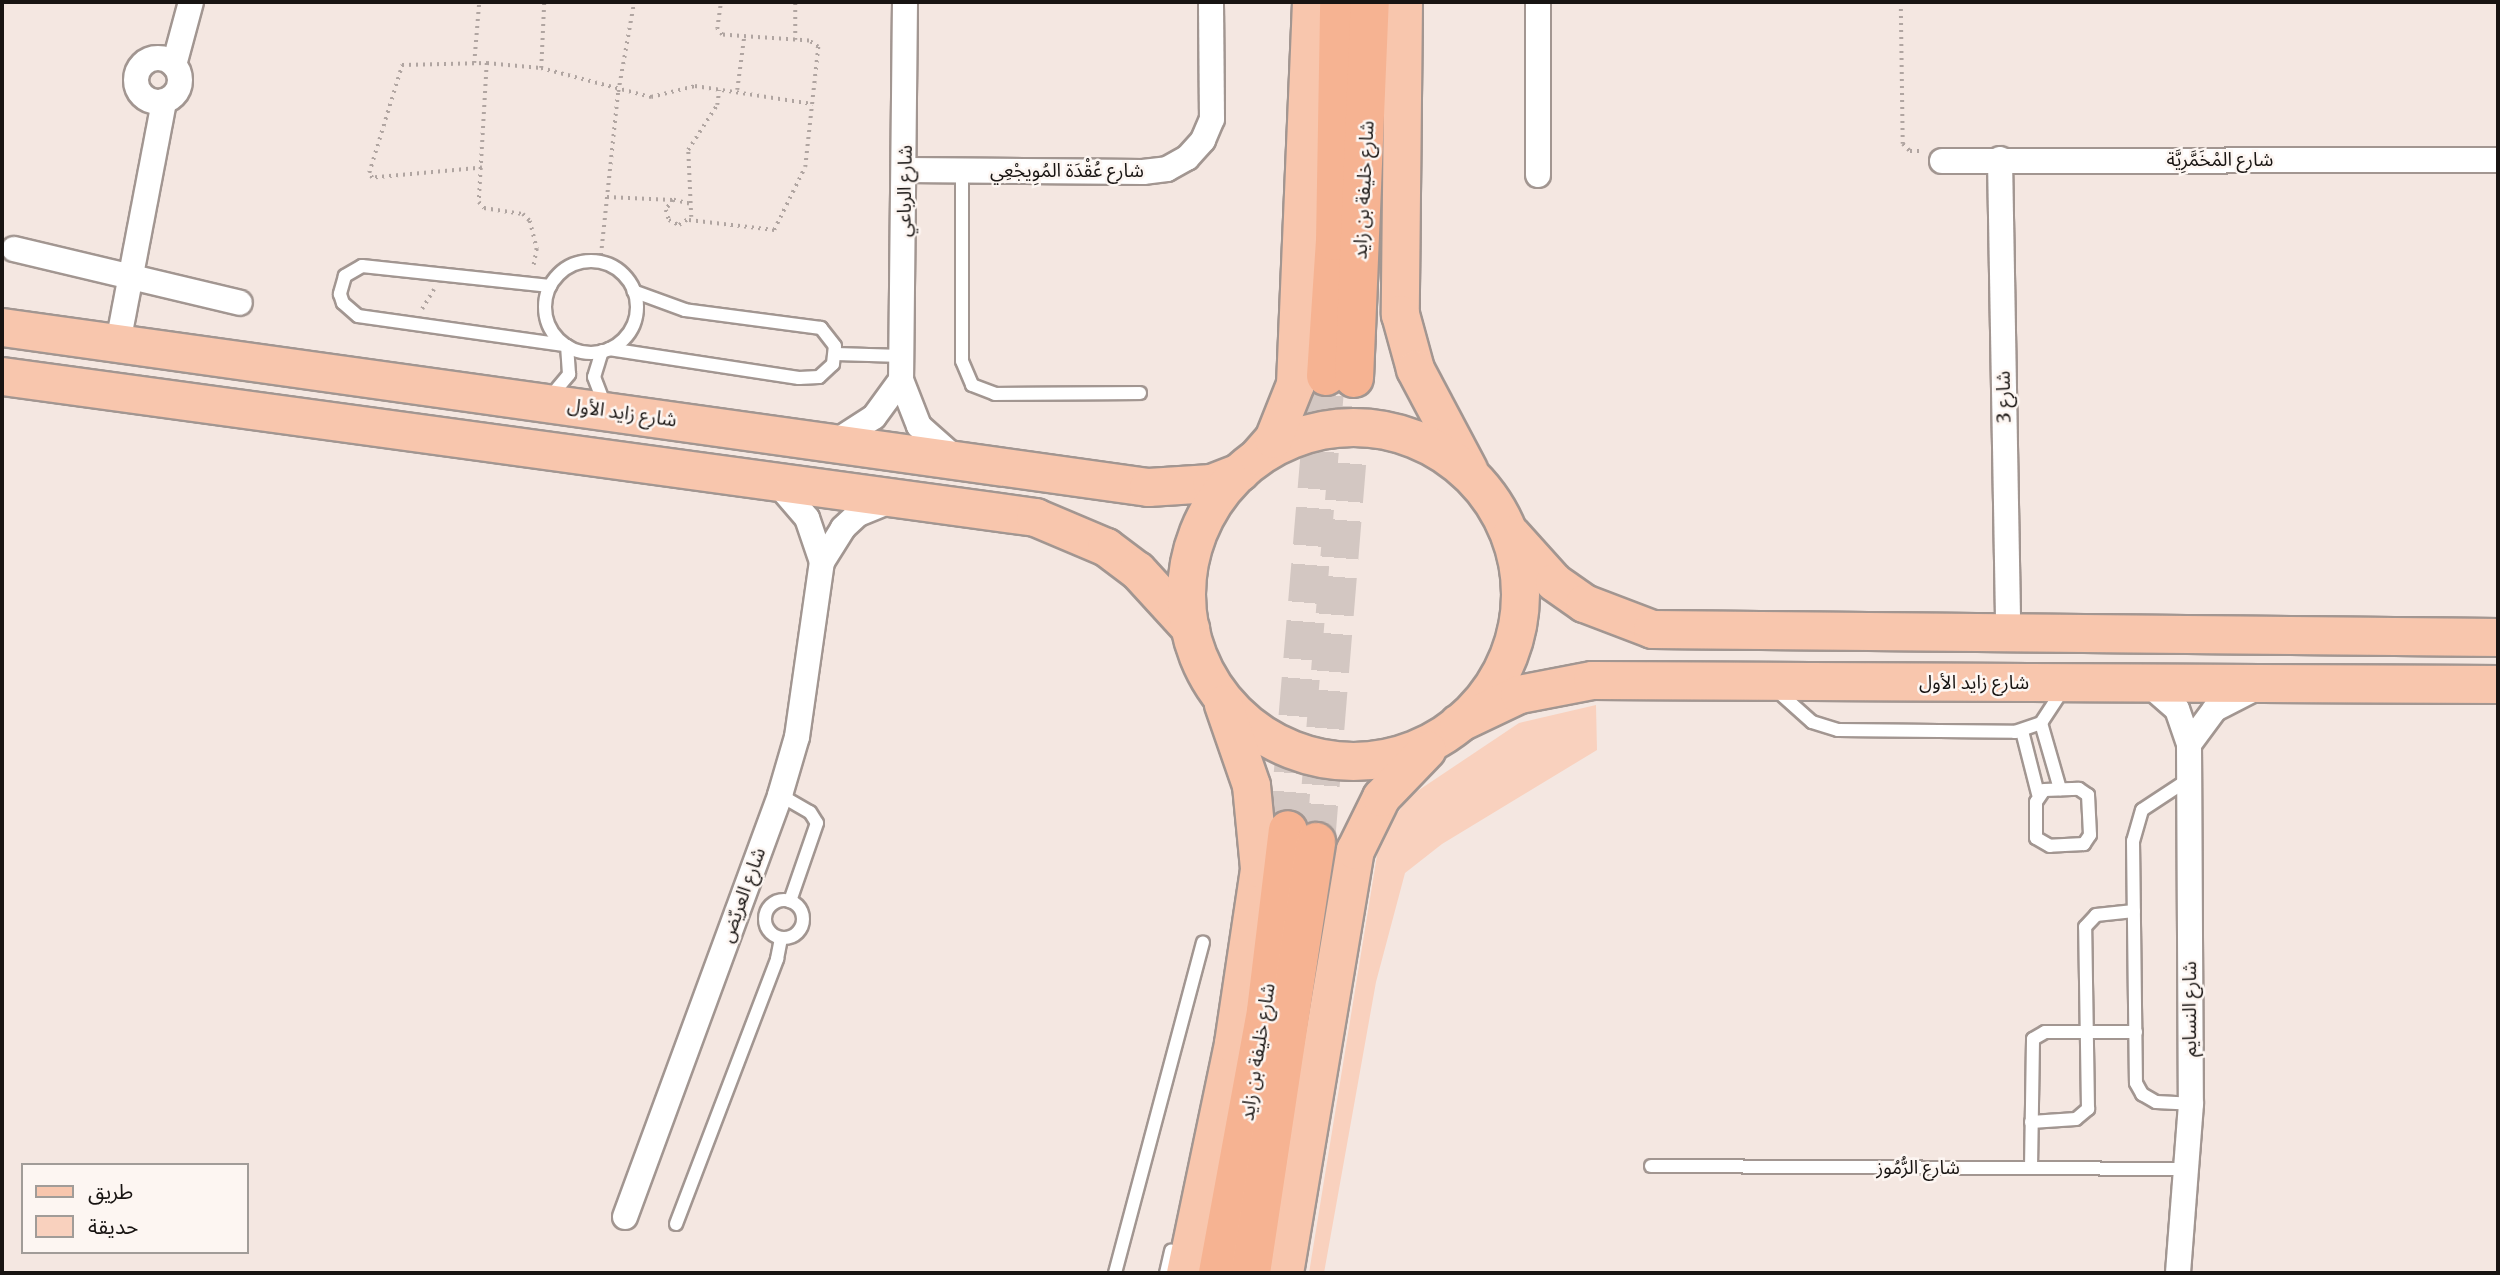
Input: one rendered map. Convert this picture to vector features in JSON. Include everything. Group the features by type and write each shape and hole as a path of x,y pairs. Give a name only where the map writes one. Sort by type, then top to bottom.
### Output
{"highway":[{"name":"شارع خليفة بن زايد","path":"1339,2 1335,241 1340,377 1370,2"},
{"name":"شارع خليفة بن زايد","path":"1218,1273 1266,1011 1302,836 1251,1273"}],"main road":[{"path":"1179,1257 1233,1043 1259,868 1258,834 1245,762 1219,693 1198,656 1191,628 1188,577 1195,543 1218,497 1273,439 1295,384 1311,2"},
{"path":"1403,2 1400,314 1415,369 1471,476 1506,527 1554,582 1595,608 1652,629 2008,635 2498,637"},
{"name":"شارع زايد الأول","path":"2,327 956,458 1148,487 1211,483 1312,432 1376,428 1437,449 1471,476"},
{"path":"2,376 895,499 992,510 1072,529 1137,570 1191,628"},
{"path":"1287,1273 1355,850 1381,797 1450,729 1499,674 1515,633 1518,568 1506,527"},
{"name":"شارع زايد الأول","path":"1219,693 1261,733 1323,758 1352,761 1390,757 1518,694 1592,680 2498,684"}],"street":[{"path":"118,343 164,101 179,87 174,65 191,2"},
{"name":"شارع الرباعي","path":"905,2 906,170 901,380 919,426 956,458"},
{"name":"شارع عُقْدَة المُوِيجْعِي","path":"906,170 1143,172 1167,169 1188,158 1203,140 1212,119 1211,2"},
{"path":"1538,2 1538,175"},
{"path":"164,101 154,102 141,95 136,73 153,58 174,65"},
{"name":"شارع 3","path":"2000,159 2008,635"},
{"name":"شارع المْخَمَّرِيَّة","path":"1949,161 2498,160"},
{"path":"14,249 240,303"},
{"path":"835,442 874,417 901,380"},
{"name":"شارع العريّض","path":"777,483 807,518 822,562"},
{"name":"شارع العريّض","path":"625,1217 780,795 808,682 822,562 843,528 875,505 895,499"},
{"name":"شارع النسايم","path":"2148,684 2177,709 2189,744 2191,1104 2178,1273"},
{"path":"2189,744 2214,709 2232,697 2273,684"}],"lane":[{"path":"962,170 962,361 972,385 995,394 1140,393"},
{"path":"536,401 562,387 569,374 565,345 551,331 545,313 550,286 577,264 600,262 624,275 633,291 632,325 605,350 596,363 596,390 610,411"},
{"path":"550,286 362,266 345,276 340,294 349,311 565,345 584,352 605,350 810,378 827,371 836,354 832,339 821,328 685,310 633,291"},
{"path":"836,354 902,356"},
{"path":"1765,681 1812,722 1838,730 2022,731 2041,723 2066,684"},
{"path":"2041,723 2060,789"},
{"path":"2022,731 2038,794 2040,842 2084,844 2090,835 2088,795 2079,789 2060,789 2038,794"},
{"path":"2189,779 2154,799 2135,825 2134,911 2136,1083 2142,1094 2156,1102 2191,1104"},
{"path":"780,795 810,812 817,823 790,901"},
{"path":"776,901 790,901 801,910 802,924 794,935 781,938 766,926 766,912 776,901"},
{"path":"740,902 766,912"},
{"path":"2031,1122 2076,1119 2088,1109 2085,927 2096,915 2134,911"},
{"path":"676,1224 777,958 781,938"},
{"path":"1115,1273 1203,942"},
{"path":"2031,1168 2033,1039 2045,1032 2136,1032"},
{"path":"1189,1180 1206,1116 1233,1043"},
{"name":"شارع الرُّمُوز","path":"1651,1166 2184,1169"},
{"path":"1166,1273 1179,1257"}],"path":[{"path":"474,63 478,2"},
{"path":"541,68 544,2"},
{"path":"600,262 618,92 634,2"},
{"path":"673,201 666,210 669,220 679,225 689,220 778,228 805,167 818,47 795,40 718,33 721,2"},
{"path":"795,2 795,40"},
{"path":"1900,2 1903,144 1910,151 1954,151 1949,161"},
{"path":"737,91 744,37"},
{"path":"487,63 480,207 523,214 535,233 537,249 530,285"},
{"path":"482,168 380,181 369,173 401,65 487,63 541,68 618,92 651,97 695,86 813,104"},
{"path":"689,220 688,150 717,105 719,90"},
{"path":"607,197 689,204"},
{"path":"414,323 443,275"}],"green space":[{"path":"1596,705 1597,750 1442,844 1405,873 1376,982 1324,1273 1309,1273 1380,837 1410,796 1519,723"}],"tunnel":[{"path":"1288,830 1326,376"},
{"path":"1316,842 1354,378"}]}
